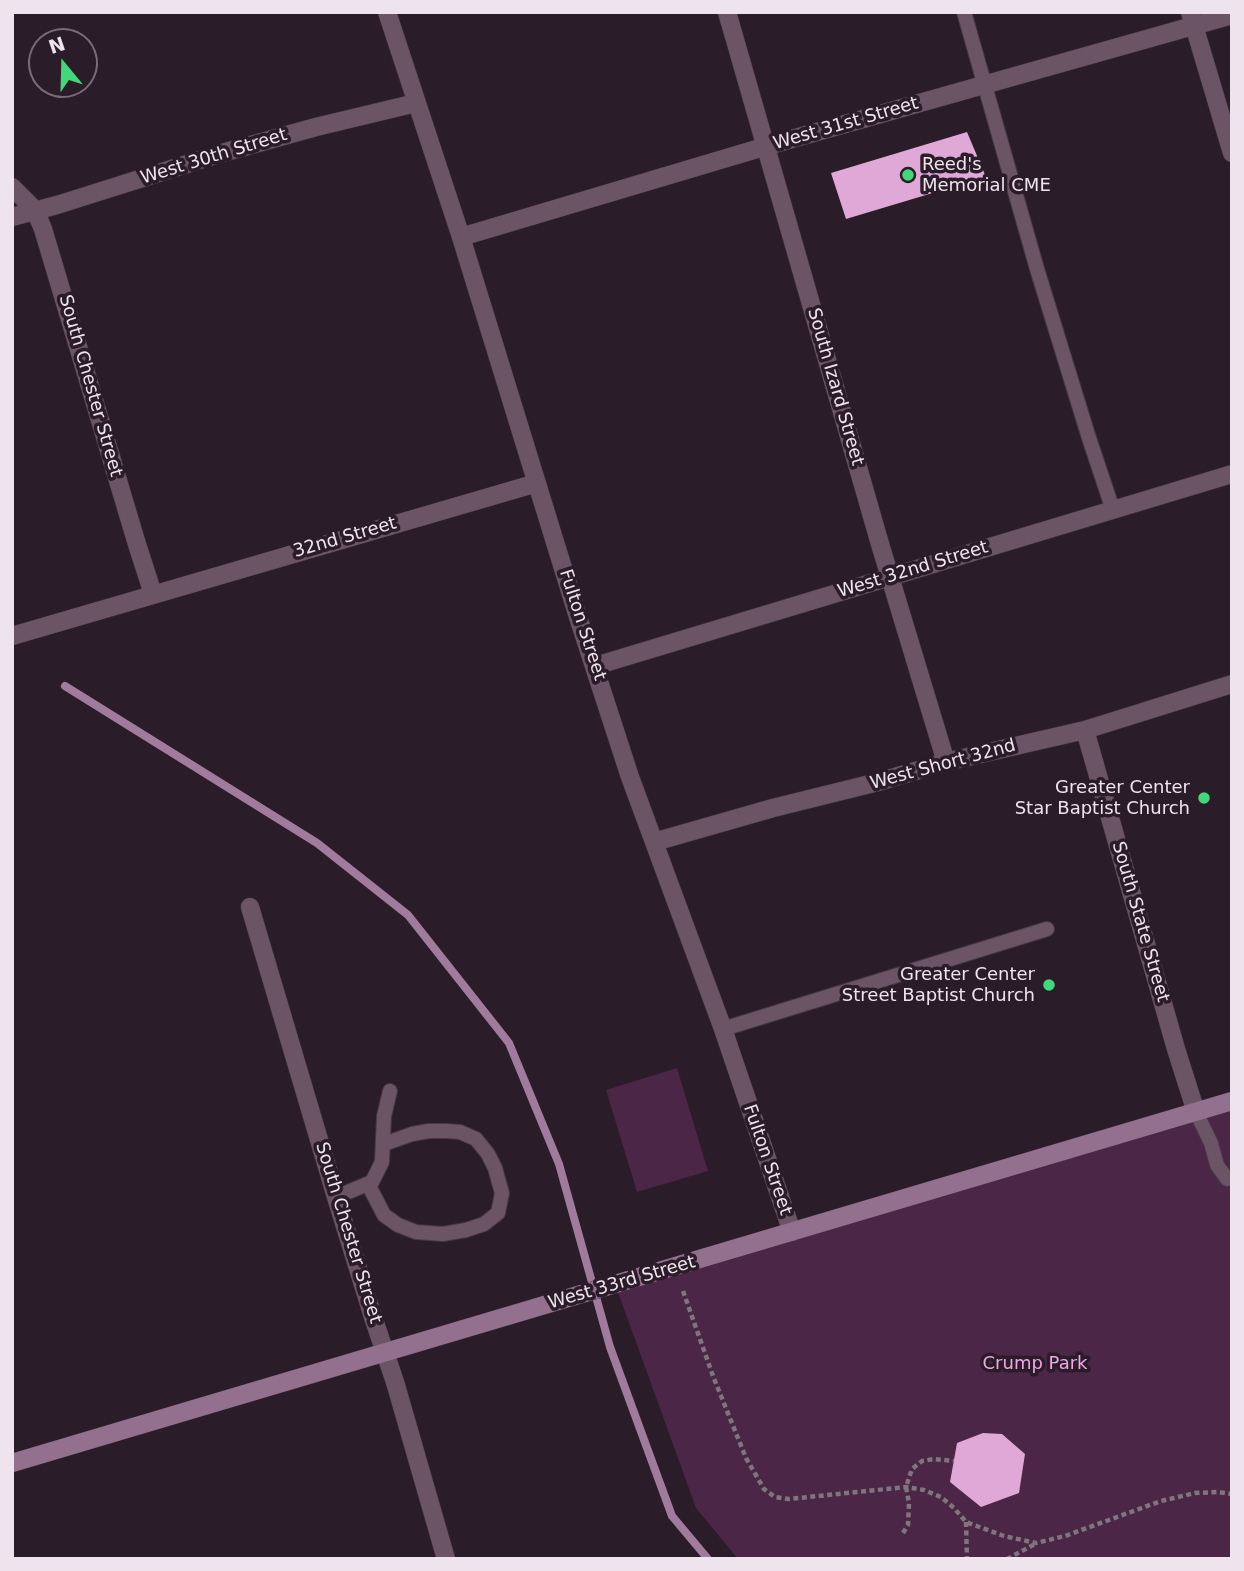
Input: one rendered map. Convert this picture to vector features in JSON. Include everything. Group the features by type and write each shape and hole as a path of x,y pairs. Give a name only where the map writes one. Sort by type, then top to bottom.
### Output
{"street":[{"name":"Fulton Street","path":"387,12 461,237 630,777 723,1029 792,1232"},
{"name":"South Izard Street","path":"727,12 946,762"},
{"name":"West 31st Street","path":"461,237 985,84 1192,19 1232,15"},
{"path":"1192,19 1232,153"},
{"name":"West 30th Street","path":"12,216 222,153 416,103"},
{"name":"South Chester Street","path":"12,187 35,210 43,229 153,594"},
{"name":"West 32nd Street","path":"595,666 1232,474"},
{"name":"32nd Street","path":"153,594 537,483"},
{"path":"12,636 153,594"},
{"name":"West Short 32nd","path":"654,842 946,762 1085,730 1232,684"},
{"name":"South State Street","path":"1085,730 1196,1112"},
{"name":"South Chester Street","path":"250,907 446,1559"},
{"name":"West 33rd Street","path":"12,1462 1232,1101"}],"lane":[{"path":"964,12 1041,282 1113,510"},
{"path":"723,1029 1047,929"},
{"path":"336,1197 372,1182 382,1162 384,1116 390,1091"},
{"path":"1196,1112 1211,1143 1217,1165 1227,1179 1232,1178"},
{"path":"368,1184 384,1215 398,1225 416,1232 443,1234 466,1230 484,1224 498,1213 502,1193 495,1167 476,1139 460,1132 446,1130 412,1134 384,1144"}],"path":[{"path":"683,1292 746,1458 764,1489 775,1497 789,1499 906,1487 924,1490 941,1497 966,1522 1004,1536 1036,1543"},
{"path":"903,1533 908,1525 909,1503 906,1487 912,1469 922,1461 954,1461"},
{"path":"1007,1559 1036,1543 1065,1536 1161,1501 1195,1493 1232,1494"},
{"path":"966,1522 967,1559"}],"green space":[{"path":"677,1068 708,1171 637,1192 606,1090"},
{"name":"Crump Park","path":"1232,1105 1232,1559 738,1559 696,1508 615,1284"}],"building":[{"name":"Reed's Memorial CME","path":"967,132 986,177 846,219 831,173"},
{"path":"983,1433 1002,1434 1025,1454 1019,1493 981,1507 950,1482 957,1443"}],"waterway":[{"path":"65,686 317,843 408,915 509,1043 559,1164 610,1347 672,1516 708,1559"}],"place":[{"name":"Reed's Memorial CME","path":"908,175"},
{"name":"Greater Center Star Baptist Church","path":"1204,798"},
{"name":"Greater Center Street Baptist Church","path":"1049,985"}]}
